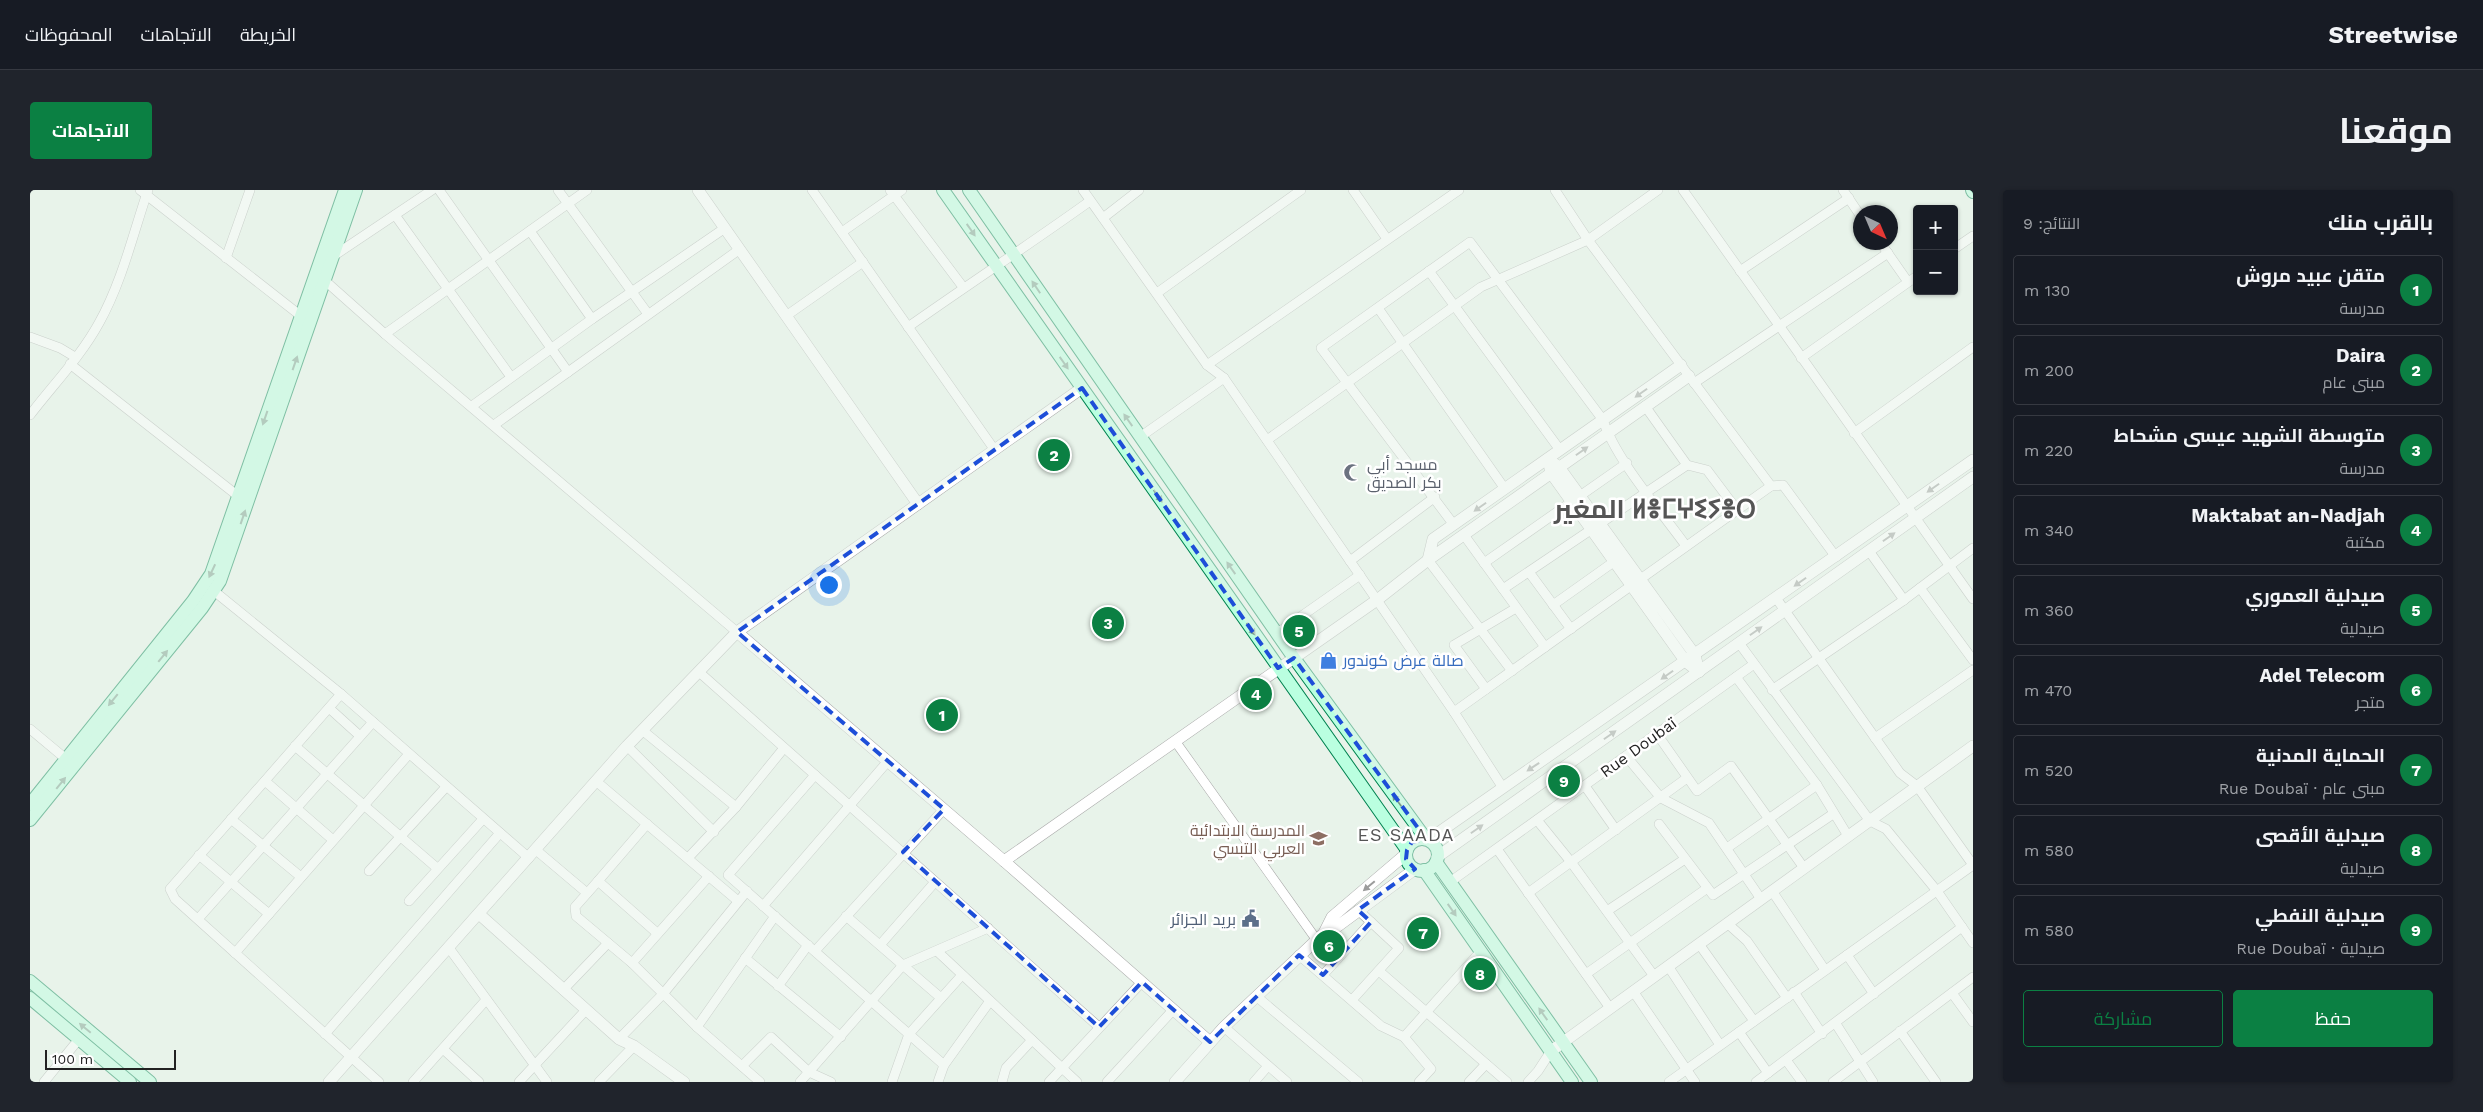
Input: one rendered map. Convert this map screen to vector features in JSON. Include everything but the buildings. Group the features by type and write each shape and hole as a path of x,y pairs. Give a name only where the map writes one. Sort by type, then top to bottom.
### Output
{"main road":[{"path":"327,257 345,190"},
{"path":"30,820 214,591 224,571 320,276 356,190"},
{"path":"943,190 1406,852 1408,863 1420,870 1481,951 1572,1082"},
{"path":"969,190 1276,634 1427,840 1434,845 1436,860 1450,882 1592,1082"},
{"path":"30,804 205,584 216,564 300,316 320,276"},
{"path":"1406,852 1412,842 1427,840"},
{"path":"1420,870 1436,860"},
{"path":"30,981 150,1082"},
{"path":"30,998 130,1082"}],"street":[{"path":"226,258 250,190"},
{"path":"327,257 432,190"},
{"path":"439,190 568,372"},
{"path":"558,190 648,314"},
{"path":"385,334 587,190"},
{"path":"698,190 918,504"},
{"path":"812,190 994,449"},
{"path":"1083,190 1207,365 1224,378 1454,712 1503,788"},
{"path":"1103,218 1139,190"},
{"path":"1157,293 1301,190"},
{"path":"1353,190 1388,239"},
{"path":"1207,365 1459,190"},
{"path":"1555,190 1588,240 1770,486"},
{"path":"1267,440 1480,287 1588,240 1658,190"},
{"path":"1683,190 1948,566 1971,592"},
{"path":"30,415 95,331 106,308 145,192 300,316"},
{"path":"842,232 896,192 963,287"},
{"path":"1740,271 1846,194 1854,205"},
{"path":"908,327 995,264 1014,255 1090,201"},
{"path":"395,215 511,377"},
{"path":"472,406 592,319 633,293 725,228"},
{"path":"530,231 592,319"},
{"path":"1958,246 1973,236"},
{"path":"1454,524 1320,348 1470,242 1603,420 1607,433 1627,464 1686,546"},
{"path":"494,426 740,249"},
{"path":"1886,250 1908,282"},
{"path":"1004,861 1377,600 1428,560 1645,406 1778,325 1888,253"},
{"path":"786,316 863,262"},
{"path":"1429,271 1560,450"},
{"path":"320,276 385,334 944,809 1210,1042"},
{"path":"1802,358 1913,279"},
{"path":"1378,308 1401,344 1506,489"},
{"path":"30,337 60,348 72,361 238,496"},
{"path":"1854,433 1973,347"},
{"path":"1428,560 1433,540 1681,365"},
{"path":"1140,437 1224,378"},
{"path":"329,1082 627,746 737,632 1082,388"},
{"path":"1645,406 1687,464 1707,470 1738,510"},
{"path":"1548,458 1691,658 1699,672"},
{"path":"1427,840 1973,460"},
{"path":"1484,563 1627,464"},
{"path":"1503,589 1687,464"},
{"path":"1436,860 1973,477"},
{"path":"1454,712 1770,486 1783,485 1836,557"},
{"path":"1350,561 1435,497"},
{"path":"1596,527 1615,561 1636,582"},
{"path":"1464,535 1545,647"},
{"path":"1772,690 1904,600 1973,548"},
{"path":"1869,551 1904,600"},
{"path":"1428,560 1512,671"},
{"path":"1553,604 1615,561"},
{"path":"1529,572 1571,628"},
{"path":"1276,634 1360,575"},
{"path":"1920,588 1973,660"},
{"path":"214,591 341,694 500,833 533,854 587,894"},
{"path":"1668,1082 1973,865 1917,786 1900,773 1776,598"},
{"path":"1486,689 1454,645 1481,631 1516,608"},
{"path":"1739,644 1870,821 1886,829 1937,891 1973,943"},
{"name":"Rue Doubaï","path":"1450,882 1754,664"},
{"path":"1875,738 1973,670"},
{"path":"698,672 1099,1027"},
{"path":"1736,677 1817,785 1848,836"},
{"path":"341,694 170,889 175,899 379,1082"},
{"path":"329,708 360,736"},
{"path":"198,920 373,722"},
{"path":"30,729 66,759"},
{"path":"642,730 736,808"},
{"path":"1657,734 1697,791 1731,766 1804,868"},
{"path":"1175,741 1320,936"},
{"path":"295,746 437,868"},
{"path":"627,746 714,832"},
{"path":"688,858 736,808 784,748"},
{"path":"1528,1082 1538,1071 1550,1051 1917,786 1972,750"},
{"path":"235,953 409,754"},
{"path":"1626,756 1661,798 1709,823 1761,899"},
{"path":"763,906 888,761"},
{"path":"814,775 728,875 944,1065"},
{"path":"1528,893 1687,778"},
{"path":"265,781 333,840"},
{"path":"597,782 738,901"},
{"path":"1726,848 1817,785"},
{"path":"1584,786 1616,830"},
{"path":"369,871 446,787"},
{"path":"778,986 812,948 846,916 944,809"},
{"path":"1659,824 1713,896 1833,814"},
{"path":"231,819 301,878"},
{"path":"409,901 483,819"},
{"path":"1536,820 1571,862 1654,976"},
{"path":"647,824 574,912 632,963 697,1027 760,1082"},
{"path":"325,1034 500,833"},
{"path":"1497,849 1610,1008"},
{"path":"1320,936 1332,917 1406,852"},
{"path":"199,855 269,914"},
{"path":"1607,911 1685,859"},
{"path":"1175,1082 1224,1026 1320,936 1338,926 1358,910 1420,870"},
{"path":"632,963 709,876"},
{"path":"598,881 657,933"},
{"path":"880,945 935,882"},
{"path":"1586,974 1706,889"},
{"path":"619,1039 663,994 747,891"},
{"path":"1772,891 1825,970"},
{"path":"1352,1000 1399,948 1358,910"},
{"path":"479,914 585,1011 619,1039 634,1046 684,1082"},
{"path":"697,1027 775,916"},
{"path":"846,916 941,998"},
{"path":"1323,975 1371,922"},
{"path":"1727,923 1747,941 1822,1034"},
{"path":"800,1082 903,965 988,928"},
{"path":"1756,1082 1962,928"},
{"path":"563,990 608,943"},
{"path":"1699,944 1754,1021"},
{"path":"449,948 547,1082"},
{"path":"937,951 1077,1082"},
{"path":"1404,1037 1481,951"},
{"path":"1299,955 1381,1026 1404,1037 1430,1069 1419,1082"},
{"path":"1847,955 1874,994"},
{"path":"744,958 841,1037"},
{"path":"1668,966 1720,1045"},
{"path":"1379,971 1507,1082"},
{"path":"892,1082 908,1034 962,974"},
{"path":"1833,1082 1973,977"},
{"path":"1049,1082 1142,982"},
{"path":"1633,991 1685,1070 1695,1082"},
{"path":"1952,993 1973,1022"},
{"path":"1256,996 1358,1082"},
{"path":"414,1082 486,1000"},
{"path":"938,1082 944,1065 990,1001"},
{"path":"1107,1082 1173,1010"},
{"path":"520,1082 585,1011"},
{"path":"1836,1024 1859,1063 1873,1082"},
{"path":"1224,1026 1287,1082"},
{"path":"1900,1031 1936,1082"},
{"path":"1739,1032 1768,1073"},
{"path":"742,1066 770,1037 810,1072 831,1082"},
{"path":"44,1082 79,1039"},
{"path":"1002,1082 1006,1068 1032,1040"},
{"path":"599,1082 634,1046"},
{"path":"443,1049 479,1082"},
{"path":"1786,1060 1802,1082"},
{"path":"1469,1082 1486,1064"},
{"path":"1254,1082 1268,1066"}],"highlighted area":[{"path":"1082,388 1278,668 1294,658 1426,839 1412,842 1407,850 1406,859 1415,869 1358,910 1371,922 1323,975 1299,955 1210,1042 1142,982 1099,1027 903,852 944,809 737,632"}],"place":[{"name":"Daira","path":"1054,455"},
{"name":"مسجد أبي بكر الصديق","path":"1353,473"},
{"name":"متوسطة الشهيد عيسى مشحاط","path":"1108,623"},
{"name":"صيدلية العموري","path":"1299,631"},
{"name":"صالة عرض كوندور","path":"1329,660"},
{"name":"Maktabat an-Nadjah","path":"1256,694"},
{"name":"متقن عبيد مروش","path":"942,715"},
{"name":"صيدلية النفطي","path":"1564,781"},
{"name":"المدرسة الابتدائية العربي التبسي","path":"1319,839"},
{"name":"بريد الجزائر","path":"1250,919"},
{"name":"الحماية المدنية","path":"1423,933"},
{"name":"Adel Telecom","path":"1329,946"},
{"name":"صيدلية الأقصى","path":"1480,974"}],"district":[{"name":"المغير ⵍⴻⵎⵖⵉⵢⴻⵔ","path":"1655,509"},
{"name":"ES SAADA","path":"1406,835"}]}
